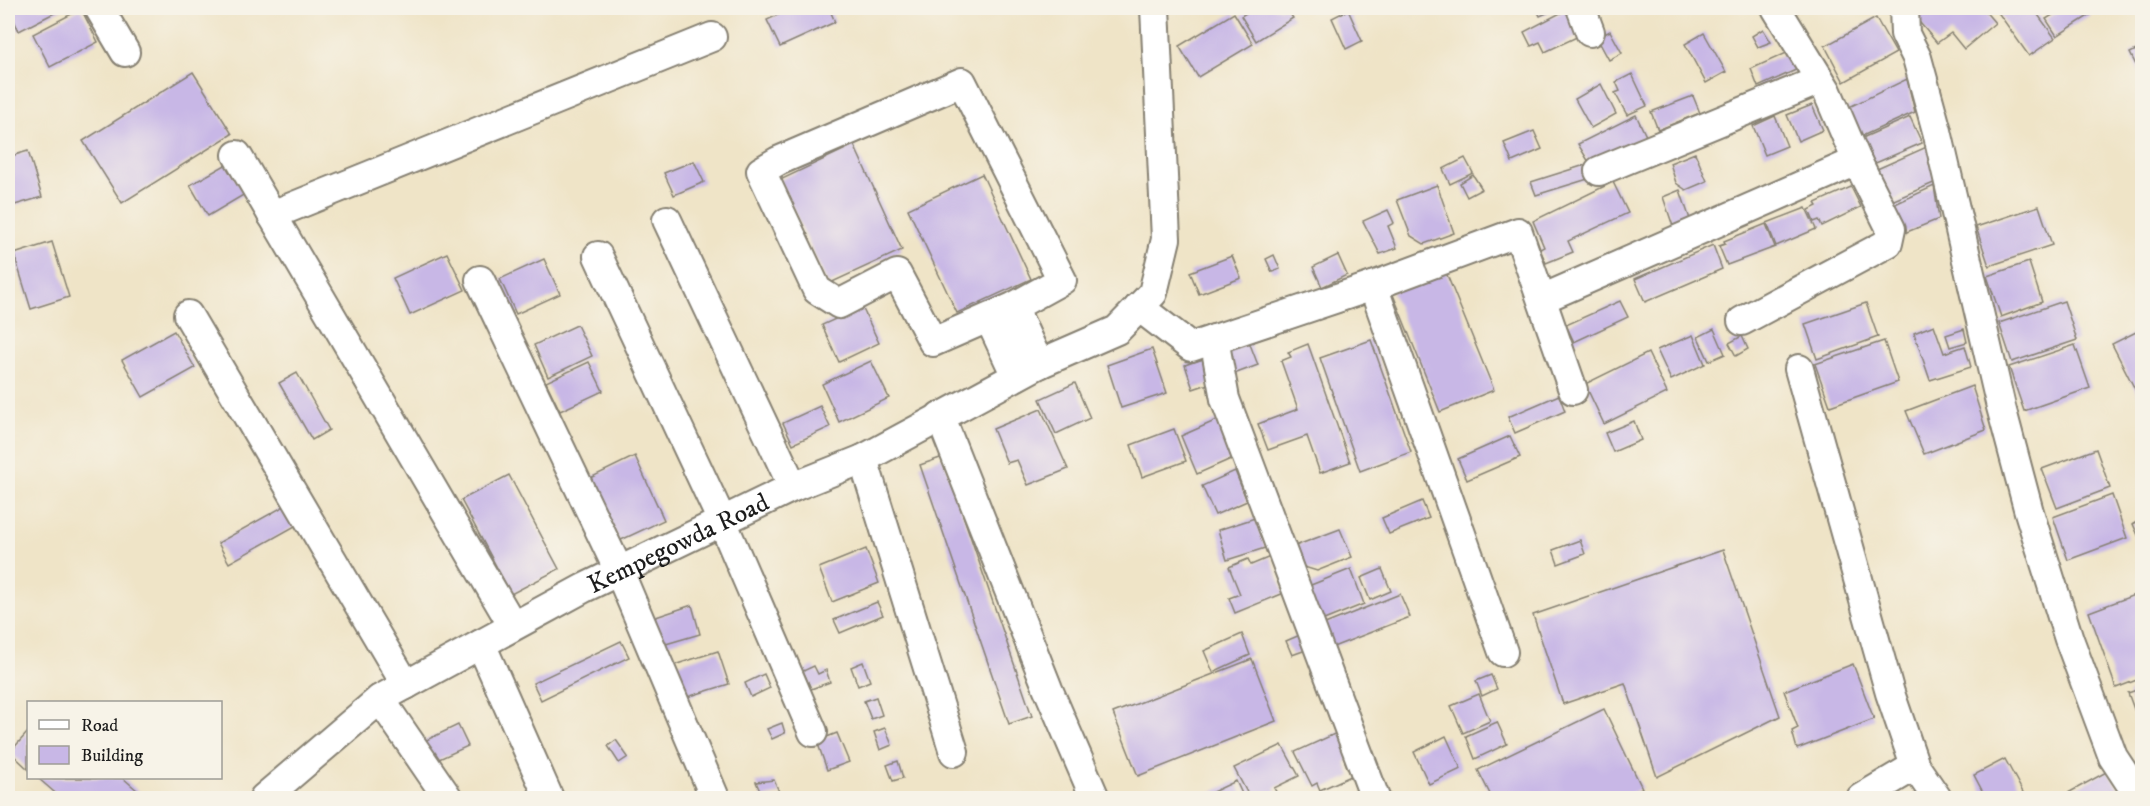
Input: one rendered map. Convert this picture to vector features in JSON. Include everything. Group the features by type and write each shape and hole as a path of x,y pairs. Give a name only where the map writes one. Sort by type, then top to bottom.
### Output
{"street":[{"path":"99,8 125,52"},
{"path":"1155,8 1166,238 1153,293 1139,307 1191,347 1373,286 1518,232 1573,390"},
{"path":"1742,321 1888,243 1891,229 1820,80 1776,8"},
{"path":"1904,8 1905,34 1917,58 1937,131 2001,407 2029,512 2069,639 2113,758 2140,798"},
{"path":"272,215 712,37"},
{"path":"1599,171 1820,80"},
{"path":"962,82 1062,280 1001,313 933,342 897,274 839,304 817,290 761,171 778,161 962,82"},
{"path":"237,155 513,626"},
{"path":"1542,299 1857,161"},
{"path":"667,220 793,487"},
{"path":"598,256 722,521 813,732"},
{"path":"480,280 619,571 715,798"},
{"path":"1373,286 1503,652"},
{"name":"Kempegowda Road","path":"271,796 380,699 619,571 793,487 863,459 1027,370 1117,330 1139,307"},
{"path":"1001,313 1027,370"},
{"path":"188,315 406,685"},
{"path":"1214,339 1226,399 1375,798"},
{"path":"1799,369 1890,693 1916,766 1936,798"},
{"path":"939,416 1048,689 1095,798"},
{"path":"863,459 954,752"},
{"path":"481,644 549,798"},
{"path":"380,699 448,798"},
{"path":"1861,798 1916,766"}],"building":[{"path":"8,8 64,8 19,31"},
{"path":"793,8 829,8 835,22 780,47 767,20"},
{"path":"1254,8 1286,8 1293,18 1256,41 1241,16"},
{"path":"1536,8 1558,8 1540,16"},
{"path":"1912,8 1986,8 1984,10 1995,23 1964,49 1951,33 1937,43 1909,10"},
{"path":"2001,8 2033,8 2055,38 2029,56 1997,11"},
{"path":"2064,8 2085,8 2090,15 2057,36 2046,19"},
{"path":"81,9 98,42 50,67 33,34"},
{"path":"1348,10 1362,41 1346,49 1332,18"},
{"path":"1566,10 1579,36 1545,52 1540,42 1531,46 1524,32"},
{"path":"1234,13 1253,44 1198,77 1179,46"},
{"path":"1876,18 1896,53 1844,82 1825,46"},
{"path":"1763,29 1771,42 1758,47 1752,36"},
{"path":"1610,31 1622,53 1609,60 1597,38"},
{"path":"1704,33 1726,72 1706,83 1685,44"},
{"path":"2142,47 2142,77 2130,53"},
{"path":"1791,51 1798,69 1758,87 1751,69"},
{"path":"193,72 232,134 122,203 83,141"},
{"path":"1632,74 1647,106 1627,115 1615,93 1620,91 1616,82"},
{"path":"1907,79 1915,112 1860,137 1847,108"},
{"path":"1601,84 1616,114 1591,128 1575,99"},
{"path":"1693,96 1700,113 1658,130 1651,112"},
{"path":"1812,105 1823,130 1798,141 1787,115"},
{"path":"1636,115 1646,136 1590,164 1578,144"},
{"path":"1775,116 1787,146 1765,155 1753,126"},
{"path":"1910,117 1922,143 1871,165 1860,139"},
{"path":"1534,131 1542,149 1512,162 1504,143"},
{"path":"854,145 902,250 828,284 780,180"},
{"path":"1931,145 1936,182 1887,203 1875,170"},
{"path":"28,151 42,197 8,207 8,157"},
{"path":"1695,153 1707,181 1686,190 1676,183 1670,163"},
{"path":"1465,158 1473,173 1450,184 1443,169"},
{"path":"694,161 704,182 674,195 664,173"},
{"path":"227,164 245,194 208,216 190,185"},
{"path":"1585,165 1588,179 1536,195 1531,182"},
{"path":"982,174 1031,279 957,313 908,209"},
{"path":"1473,175 1482,189 1467,197 1460,183"},
{"path":"1613,182 1628,213 1568,241 1573,252 1546,263 1540,249 1544,247 1533,221"},
{"path":"1437,185 1454,233 1424,244 1411,236 1397,200"},
{"path":"1934,186 1939,219 1902,234 1893,205"},
{"path":"1851,187 1861,207 1822,226 1819,220 1814,222 1809,210 1817,206 1815,203"},
{"path":"1680,190 1692,225 1675,232 1663,197"},
{"path":"2039,206 2052,245 1989,266 1976,227"},
{"path":"1806,208 1816,229 1776,246 1767,223"},
{"path":"1388,210 1394,223 1388,226 1397,248 1380,254 1363,221"},
{"path":"1766,224 1775,247 1727,265 1719,246 1725,244 1724,241"},
{"path":"52,242 69,297 31,309 14,254"},
{"path":"1713,245 1722,269 1645,302 1635,279"},
{"path":"447,253 465,290 410,315 393,278"},
{"path":"1274,255 1280,269 1272,272 1266,259"},
{"path":"1338,255 1347,275 1322,287 1313,267"},
{"path":"1232,256 1241,278 1199,294 1190,272"},
{"path":"544,259 560,294 516,314 500,279"},
{"path":"2029,262 2042,302 2001,317 1987,276"},
{"path":"1445,270 1494,390 1440,412 1392,292"},
{"path":"1620,301 1628,317 1574,342 1566,325"},
{"path":"2064,301 2077,340 2012,362 1999,323"},
{"path":"1866,303 1878,337 1817,359 1805,324"},
{"path":"862,307 879,343 839,362 822,325"},
{"path":"577,325 592,356 548,377 534,345"},
{"path":"1934,325 1944,353 1965,346 1971,367 1930,380 1914,333"},
{"path":"1714,329 1725,354 1709,361 1698,337"},
{"path":"1964,329 1967,342 1950,347 1946,335"},
{"path":"2142,329 2142,403 2112,344"},
{"path":"174,331 195,368 143,397 122,360"},
{"path":"1693,335 1705,364 1671,380 1657,350"},
{"path":"1742,336 1748,349 1736,356 1729,343"},
{"path":"1248,339 1258,365 1234,374 1224,350"},
{"path":"1371,340 1411,452 1360,471 1320,358"},
{"path":"1884,341 1898,382 1830,406 1815,364"},
{"path":"1308,344 1350,462 1320,473 1307,436 1268,450 1258,424 1298,409 1281,361 1291,357 1288,352"},
{"path":"2075,345 2090,388 2024,411 2009,367"},
{"path":"1152,349 1167,393 1121,408 1107,365"},
{"path":"1648,353 1667,393 1604,424 1585,384"},
{"path":"1205,358 1214,382 1193,389 1185,365"},
{"path":"871,361 889,398 839,422 822,384"},
{"path":"589,362 603,391 560,411 546,382"},
{"path":"297,373 329,430 312,440 279,383"},
{"path":"1075,383 1090,418 1056,434 1040,399"},
{"path":"1972,386 1986,430 1924,454 1906,411"},
{"path":"1559,395 1565,411 1515,433 1508,417"},
{"path":"820,406 830,427 793,444 783,423"},
{"path":"1041,409 1068,469 1028,485 1017,460 1007,463 993,429"},
{"path":"1217,420 1233,458 1197,474 1181,436"},
{"path":"1634,421 1641,440 1613,452 1605,433"},
{"path":"1174,429 1186,461 1142,477 1131,445"},
{"path":"1510,436 1520,457 1467,480 1458,459"},
{"path":"2096,449 2110,488 2057,508 2042,469"},
{"path":"635,456 664,520 619,541 590,478"},
{"path":"943,457 1032,716 1009,724 920,465"},
{"path":"1235,471 1247,501 1215,515 1202,486"},
{"path":"509,475 559,569 511,594 461,500"},
{"path":"2112,495 2127,538 2068,560 2053,517"},
{"path":"1422,501 1429,518 1389,534 1382,518"},
{"path":"286,505 297,525 229,563 218,543"},
{"path":"1255,518 1265,548 1227,560 1218,530"},
{"path":"2142,519 2142,544 2133,524"},
{"path":"1340,529 1352,557 1317,571 1304,567 1295,546"},
{"path":"1580,540 1585,554 1558,564 1553,550"},
{"path":"866,549 879,583 832,602 819,568"},
{"path":"1723,550 1780,716 1657,777 1625,683 1563,704 1533,615"},
{"path":"1270,557 1284,593 1235,613 1229,598 1240,594 1229,567 1248,559 1251,565"},
{"path":"1351,569 1364,604 1319,622 1306,587"},
{"path":"1382,569 1391,591 1370,600 1361,578"},
{"path":"2142,592 2142,678 2116,688 2089,612"},
{"path":"1400,594 1410,617 1328,649 1320,626"},
{"path":"877,602 883,615 840,633 834,620"},
{"path":"692,605 700,634 659,646 650,619"},
{"path":"1242,634 1250,655 1213,672 1204,651"},
{"path":"1300,635 1306,650 1292,655 1286,641"},
{"path":"621,641 629,657 541,700 533,683"},
{"path":"718,651 729,684 684,698 674,665"},
{"path":"1252,659 1276,721 1138,776 1113,713"},
{"path":"863,662 870,681 858,686 851,667"},
{"path":"1853,664 1874,719 1797,749 1792,731 1798,728 1784,691"},
{"path":"814,666 818,674 826,670 830,682 811,689 803,671"},
{"path":"764,674 770,688 751,697 745,683"},
{"path":"1491,675 1497,689 1482,696 1476,681"},
{"path":"2142,688 2142,728 2141,728 2128,693"},
{"path":"1479,694 1490,721 1463,733 1451,706"},
{"path":"876,697 882,715 871,719 864,701"},
{"path":"1604,709 1642,788 1621,798 1492,798 1478,770"},
{"path":"1497,722 1507,744 1475,759 1466,736"},
{"path":"782,723 785,733 772,739 767,729"},
{"path":"458,725 468,746 428,764 418,744"},
{"path":"885,728 892,745 880,750 874,732"},
{"path":"1341,731 1354,758 1345,762 1351,776 1320,790 1317,783 1312,786 1295,752"},
{"path":"27,733 27,768 10,752"},
{"path":"837,733 849,762 827,770 817,741"},
{"path":"1446,736 1461,769 1429,784 1414,752"},
{"path":"616,740 628,757 619,763 608,746"},
{"path":"1282,745 1299,776 1274,788 1279,797 1250,798 1234,768"},
{"path":"2005,759 2026,798 1986,798 1974,775"},
{"path":"898,761 903,778 893,781 887,765"},
{"path":"2108,771 2124,798 2059,798"},
{"path":"39,779 124,779 146,798 61,798"},
{"path":"774,780 780,794 763,798 756,782"},
{"path":"1236,781 1244,798 1200,798"}]}
